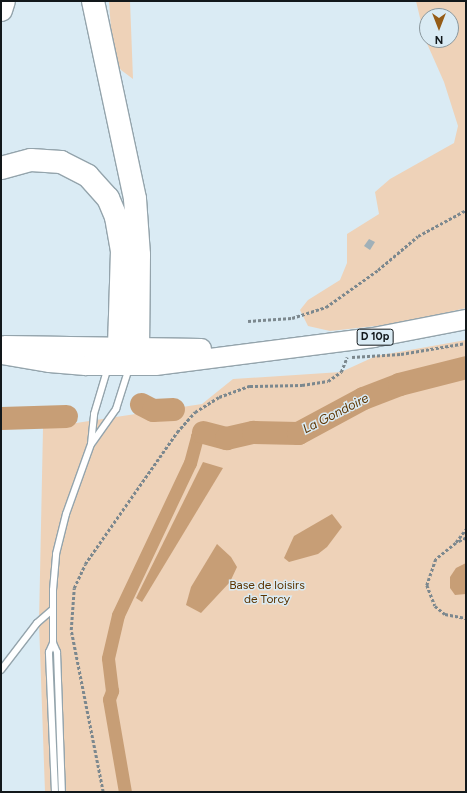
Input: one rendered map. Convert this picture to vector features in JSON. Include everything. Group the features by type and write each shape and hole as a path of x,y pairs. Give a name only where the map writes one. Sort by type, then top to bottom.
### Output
{"highway":[{"path":"1,10 4,1"},
{"path":"94,1 135,199 139,255 124,357"},
{"path":"1,168 31,160 61,162 88,176 108,198 116,217 122,251 124,357"}],"main road":[{"name":"D 10p","path":"1,354 49,362 283,347 398,333 466,320"},
{"name":"D 10p","path":"1,344 124,357"}],"lane":[{"path":"55,792 49,652 53,643 56,554 66,514 91,444 94,414 124,357"},
{"path":"91,444 116,409 124,357"},
{"path":"1,670 37,623 53,609"},
{"path":"53,643 57,652 62,792"}],"path":[{"path":"248,321 292,318 326,307 378,270 418,236 466,210"},
{"path":"103,792 71,630 74,588 85,564 177,432 195,412 219,397 250,386 302,385 328,381 341,372 347,357 402,354 466,343"},
{"path":"456,543 466,529"},
{"path":"466,538 456,543 436,559 427,585 435,606 445,614 466,618"}],"green space":[{"path":"109,1 130,1 133,79 121,70 113,58"},
{"path":"416,1 466,1 466,308 403,323 330,331 308,326 300,310 308,300 340,280 347,263 347,234 379,214 375,192 390,179 454,143 458,126 444,82 429,48 459,48 459,8 419,8 419,14"},
{"name":"Base de loisirs de Torcy","path":"466,340 466,792 45,792 39,623 43,428 202,404 233,379 341,372 376,356"}],"shaded area":[{"path":"203,462 223,468 142,602 136,598"},
{"path":"332,514 342,527 327,547 318,554 289,562 284,558 294,536"},
{"path":"217,544 231,557 237,567 230,582 201,613 186,605 191,587"},
{"path":"466,563 466,594 455,595 450,588 450,577 456,568"}],"building":[{"path":"369,239 375,242 370,250 364,246"}],"waterway":[{"name":"La Gondoire","path":"203,432 226,438 253,432 298,433 363,398 399,384 466,367"},
{"name":"La Gondoire","path":"141,404 153,410 173,409"},
{"name":"La Gondoire","path":"1,418 66,416"},
{"path":"125,792 109,699 112,691 108,658 118,615 190,463 197,436 203,432"}]}
